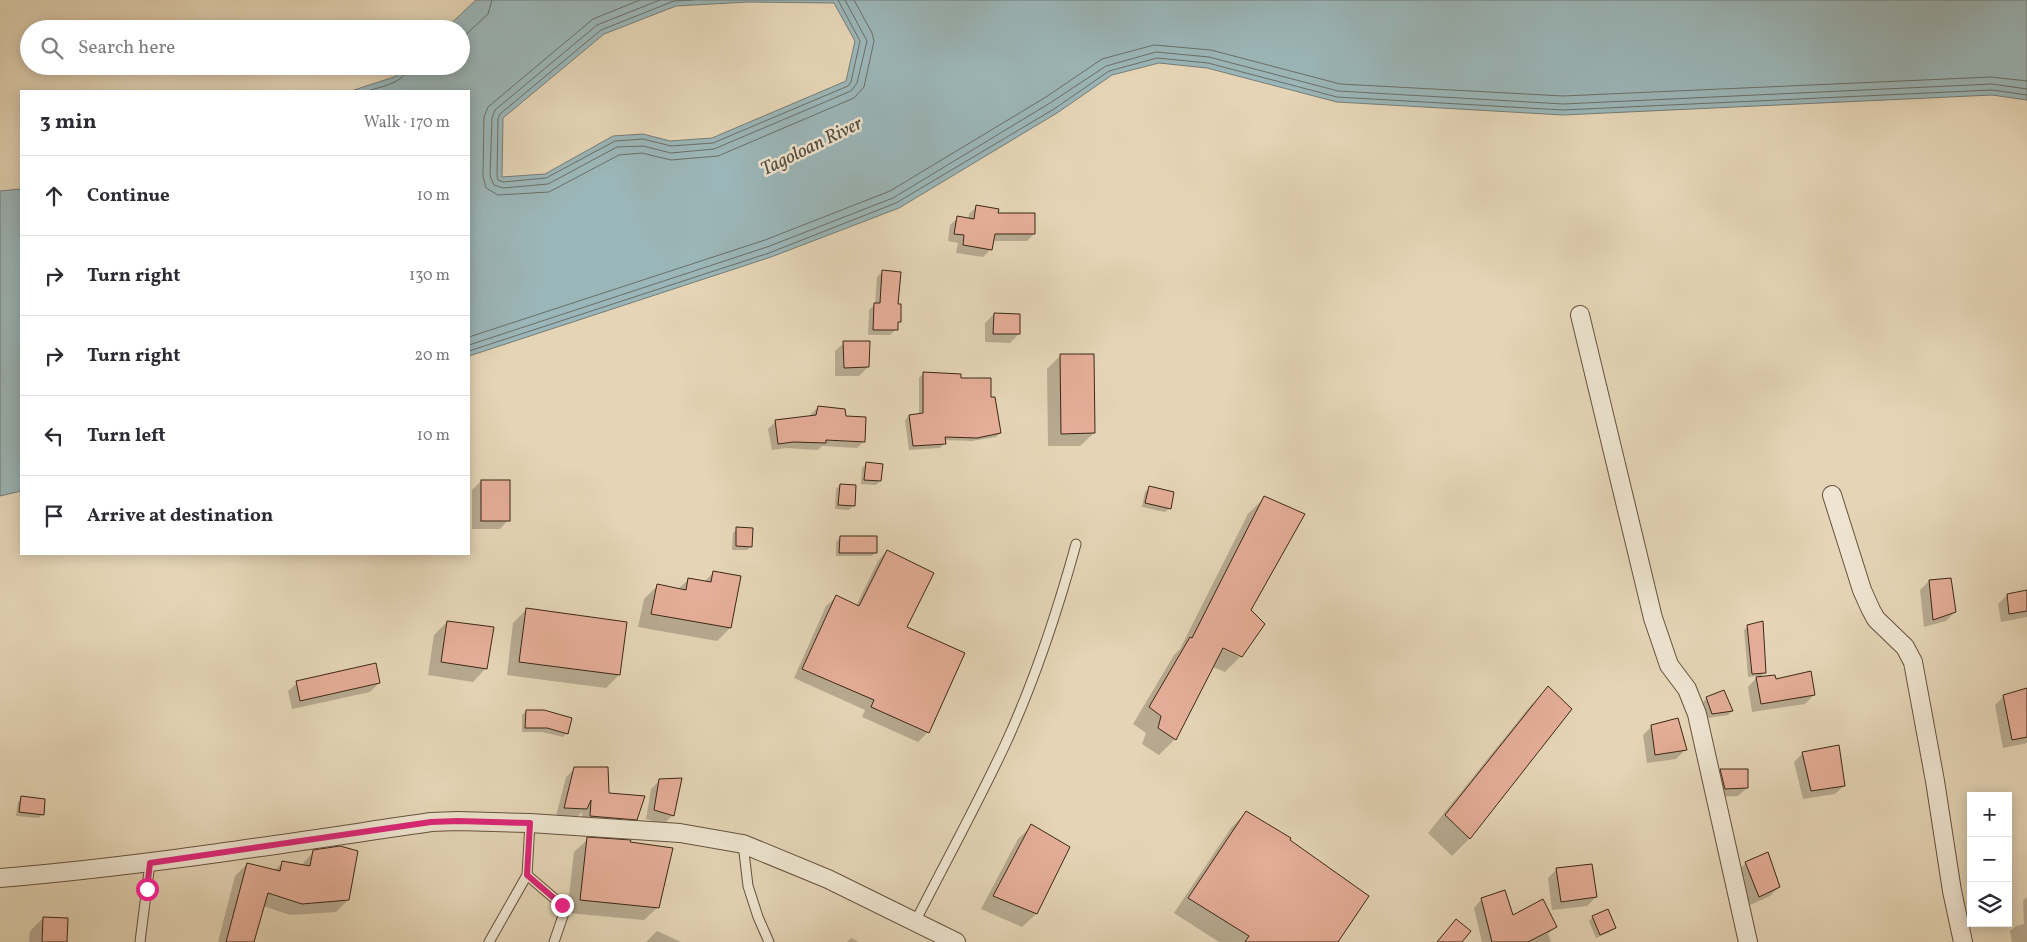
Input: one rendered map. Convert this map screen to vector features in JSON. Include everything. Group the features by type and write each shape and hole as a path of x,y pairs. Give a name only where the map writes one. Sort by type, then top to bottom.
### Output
{"street":[{"path":"1580,314 1653,618 1669,665 1687,689 1697,714 1748,942"},
{"path":"1832,495 1862,590 1871,610 1876,619 1905,647 1913,662 1932,762 1952,891 1963,942"},
{"path":"0,878 150,863 431,822 530,823 680,833 742,844 828,879 915,922 930,936 956,942"}],"lane":[{"path":"915,922 980,795 1019,713 1047,641 1076,544"},
{"path":"489,942 527,875 530,823"},
{"path":"742,844 748,886 758,917 769,942"},
{"path":"140,942 150,863"},
{"path":"527,875 562,905 565,910 554,942"}],"water":[{"name":"Tagoloan River","path":"476,0 2027,0 2027,100 1992,95 1563,115 1337,102 1207,68 1159,63 1112,75 1057,113 899,208 771,257 470,356 470,90 354,90 396,75 470,75 470,20 455,20","holes":["748,2 834,3 855,41 846,81 712,138 670,141 643,134 613,136 545,174 502,177 503,118 604,34 676,6"]},
{"path":"20,189 20,491 0,496 0,191"}],"building":[{"path":"976,205 999,209 998,213 1035,213 1035,234 995,234 992,250 963,245 964,235 954,234 957,216 974,219"},
{"path":"882,270 901,272 898,304 901,304 901,322 898,322 898,330 873,330 874,303 880,303"},
{"path":"994,313 1020,314 1020,334 993,334"},
{"path":"843,341 870,341 869,367 844,368"},
{"path":"1060,354 1094,354 1095,433 1061,434"},
{"path":"923,372 961,374 961,378 991,378 991,397 995,397 1001,433 977,438 945,437 946,444 913,446 909,415 923,413"},
{"path":"818,406 845,409 846,416 866,417 865,442 826,440 826,443 793,442 778,444 775,420 816,415"},
{"path":"866,462 883,464 881,481 864,480"},
{"path":"481,480 510,480 510,521 481,521"},
{"path":"840,484 856,485 855,506 838,505"},
{"path":"1149,486 1174,492 1171,509 1145,503"},
{"path":"1264,496 1305,514 1251,610 1265,624 1242,657 1223,648 1176,740 1158,728 1161,716 1149,707 1190,637 1192,638"},
{"path":"736,527 753,528 752,547 736,546"},
{"path":"840,536 877,536 877,553 839,553"},
{"path":"887,550 934,573 907,627 965,653 929,733 871,707 874,700 802,669 836,595 859,606"},
{"path":"713,571 741,576 731,628 651,614 657,584 686,590 688,578 711,582"},
{"path":"1951,578 1956,612 1933,620 1929,580"},
{"path":"2027,590 2027,611 2009,614 2007,594"},
{"path":"526,608 627,622 620,675 519,662"},
{"path":"447,621 494,627 487,669 441,662"},
{"path":"1763,621 1766,673 1752,674 1747,625"},
{"path":"376,663 380,683 300,701 296,681"},
{"path":"1811,671 1815,695 1761,704 1756,677 1775,675 1776,679"},
{"path":"1548,686 1572,709 1470,839 1445,815"},
{"path":"2027,688 2027,737 2012,740 2003,695"},
{"path":"1724,690 1733,711 1712,714 1706,697"},
{"path":"526,710 544,710 572,718 568,734 547,728 525,728"},
{"path":"1678,718 1687,750 1655,755 1651,725"},
{"path":"1839,745 1845,786 1811,791 1802,752"},
{"path":"574,767 608,767 609,793 645,796 637,820 590,816 591,800 587,809 564,808"},
{"path":"1720,769 1748,769 1748,788 1725,789"},
{"path":"682,778 674,816 654,810 659,779"},
{"path":"21,796 45,799 44,815 19,812"},
{"path":"1246,811 1291,838 1290,840 1369,896 1338,942 1245,942 1249,936 1188,898"},
{"path":"1031,824 1070,847 1037,914 993,896"},
{"path":"587,837 631,840 630,842 673,848 659,908 580,900"},
{"path":"340,846 358,851 349,900 302,904 268,893 254,942 226,942 247,863 280,871 282,861 310,866 313,850"},
{"path":"1768,852 1780,887 1759,897 1745,862"},
{"path":"1592,864 1597,897 1561,902 1556,868"},
{"path":"1505,890 1513,915 1543,899 1557,927 1528,942 1492,942 1481,898"},
{"path":"1608,909 1616,928 1600,935 1592,916"},
{"path":"43,917 68,918 67,942 42,942"},
{"path":"1456,919 1471,931 1462,942 1437,942"}],"route":[{"path":"147,889 150,863 431,822 530,823 527,875 562,905"}]}
